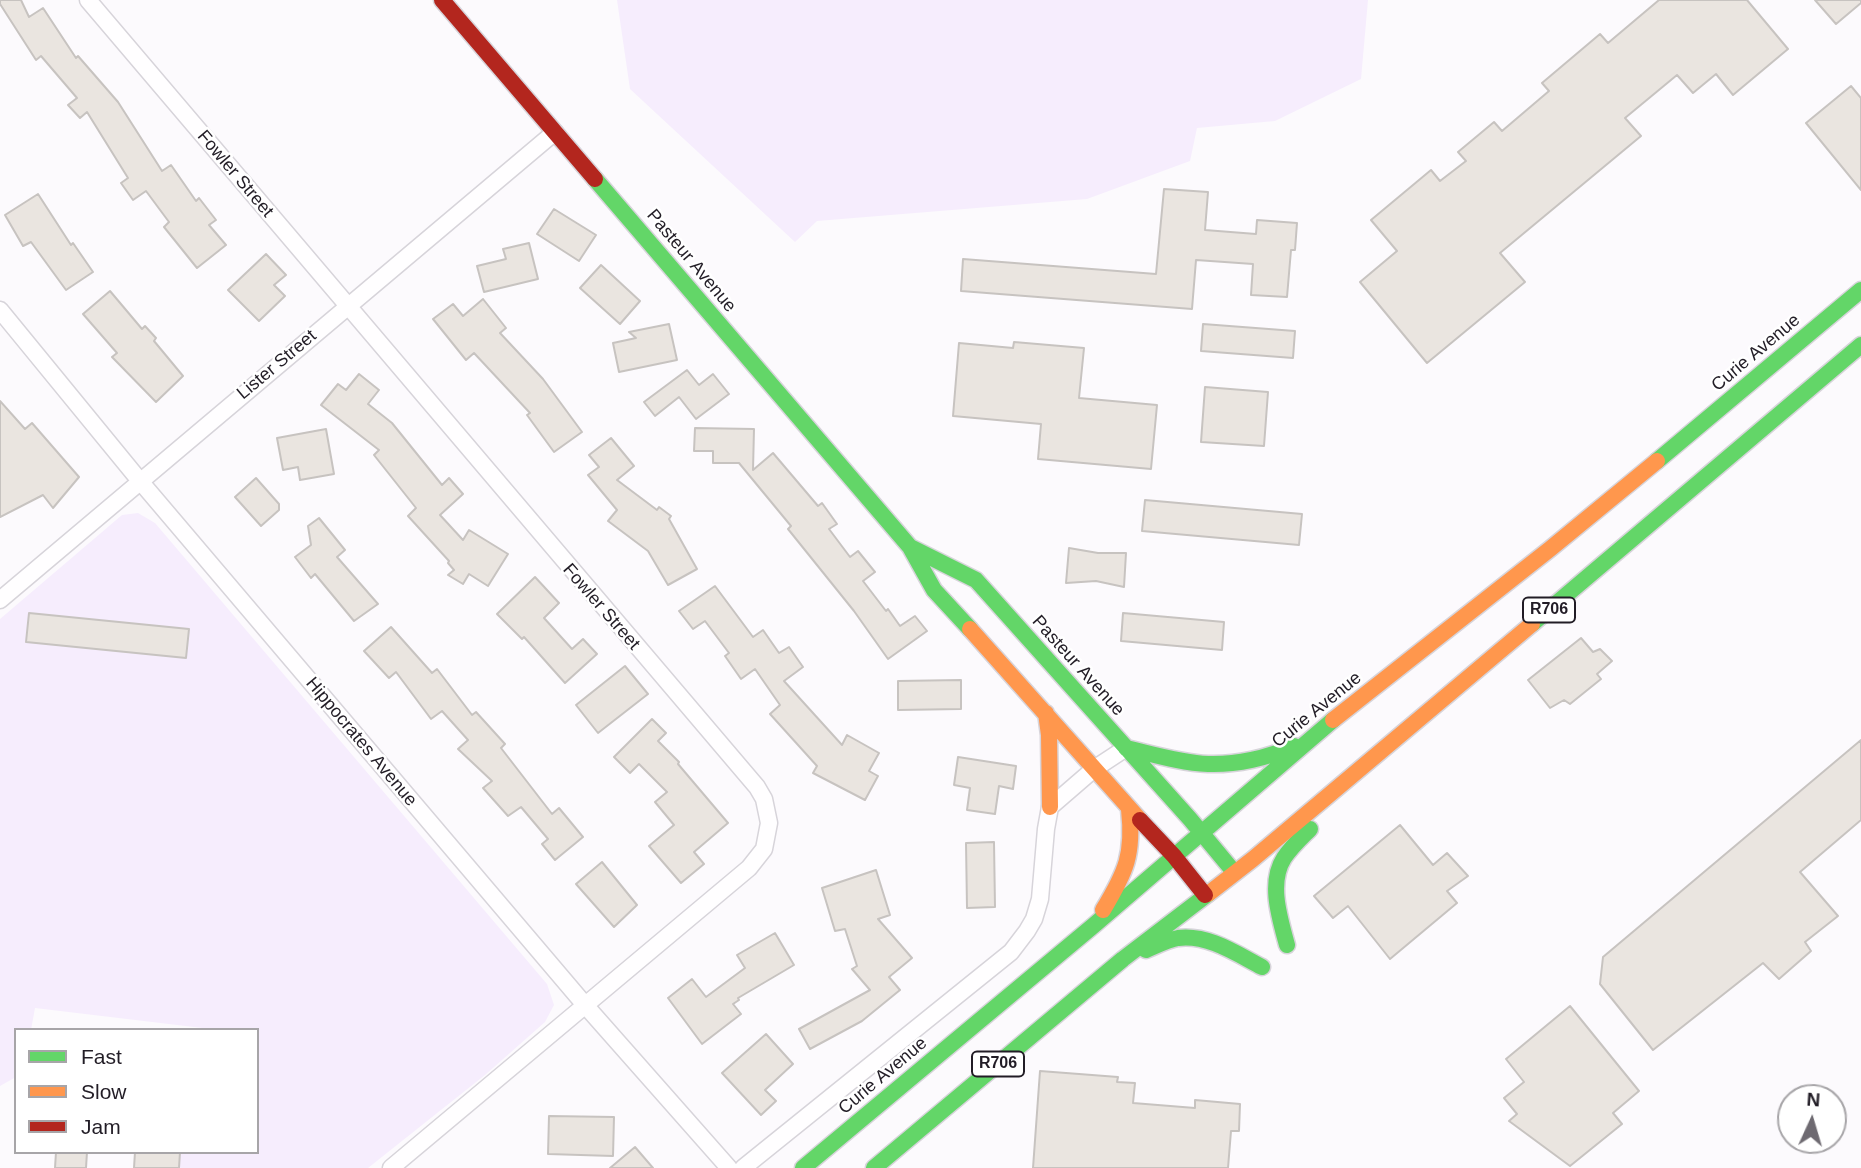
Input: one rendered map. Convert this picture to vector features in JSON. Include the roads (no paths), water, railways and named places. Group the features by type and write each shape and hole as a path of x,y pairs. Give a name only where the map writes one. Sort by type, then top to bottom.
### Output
{"main road":[{"name":"Pasteur Avenue","path":"442,0 909,547 934,590 1174,856 1205,895"},
{"name":"Curie Avenue","path":"803,1168 1093,926 1323,728 1550,549 1861,290"},
{"name":"R706","path":"874,1168 1123,959 1254,859 1861,345"},
{"name":"Pasteur Avenue","path":"909,547 976,580 1190,819 1234,872"},
{"path":"1046,713 1050,807"},
{"path":"1126,748 1193,763 1228,763 1277,754 1323,728"},
{"path":"1287,945 1278,913 1277,888 1281,863 1384,748"},
{"path":"1093,926 1115,890 1130,852 1132,833 1129,809"},
{"path":"1123,959 1170,940 1188,938 1207,940 1220,945 1262,967"}],"street":[{"name":"Fowler Street","path":"88,0 724,748 764,799 768,832 764,849 749,868 391,1168"},
{"name":"Lister Street","path":"0,600 555,132"},
{"name":"Hippocrates Avenue","path":"0,310 140,481 585,1005 729,1168"},
{"path":"1050,807 1094,769 1126,748"},
{"name":"Curie Avenue","path":"743,1168 1011,952 1034,919 1040,899 1050,807"}]}
